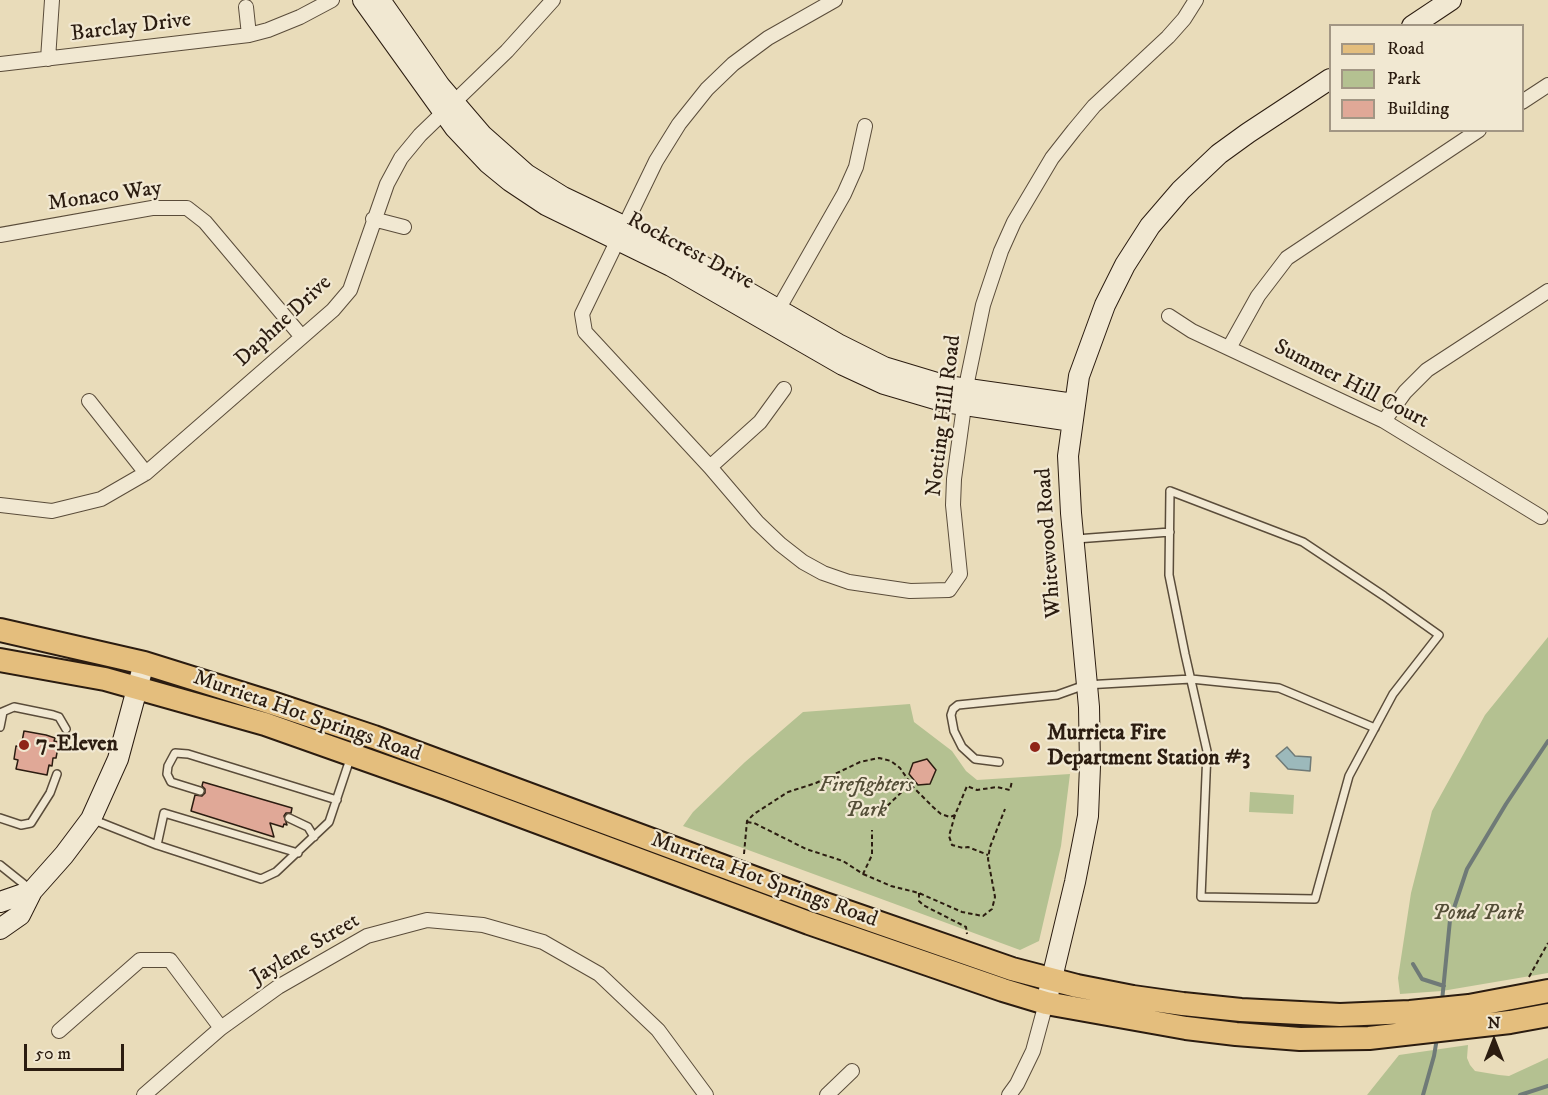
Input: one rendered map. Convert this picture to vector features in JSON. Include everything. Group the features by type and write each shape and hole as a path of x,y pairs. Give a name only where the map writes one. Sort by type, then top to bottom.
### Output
{"main road":[{"name":"Rockcrest Drive","path":"363,0 449,108"},
{"name":"Rockcrest Drive","path":"380,0 449,108 469,144 510,181 546,205 680,253 774,316 884,367 965,397 1073,412"},
{"path":"1415,24 1451,0"},
{"name":"Whitewood Road","path":"1046,1003 1088,816 1089,707 1085,685 1068,456 1079,376 1105,305 1125,265 1149,226 1181,190 1220,154 1329,80"},
{"name":"Murrieta Hot Springs Road","path":"0,630 144,663 374,737 822,903 1012,969 1051,980 1133,998 1240,1010 1340,1015 1410,1012 1539,993"},
{"name":"Murrieta Hot Springs Road","path":"0,660 105,680 265,724 809,923 1046,1003 1131,1020 1236,1035 1300,1038 1369,1038 1404,1035 1548,1015"},
{"path":"0,929 20,915 32,891 64,855 91,819 118,759 144,663"},
{"path":"352,754 356,748 360,747 378,749 475,782 484,779"},
{"path":"0,902 32,891"}],"street":[{"path":"48,59 52,0"},
{"name":"Barclay Drive","path":"0,64 249,35 300,17 332,0"},
{"name":"Daphne Drive","path":"0,506 52,511 101,500 146,473 333,310 350,290 373,219 387,184 401,158 420,135 507,51 553,0"},
{"name":"Notting Hill Road","path":"835,0 768,38 733,64 707,89 679,124 656,161 582,314 585,332 710,467 757,522 780,544 823,573 849,582 910,591 949,590 960,574 953,505 965,397 976,331 990,283 1014,222 1052,158 1094,106 1168,38 1196,0"},
{"path":"246,7 249,35"},
{"path":"1524,101 1548,85"},
{"path":"774,316 844,194 856,167 865,126"},
{"path":"1229,348 1258,296 1287,258 1476,132"},
{"name":"Monaco Way","path":"0,235 152,208 187,208 205,222 302,337"},
{"path":"373,219 404,227"},
{"path":"1384,421 1405,392 1427,370 1548,291"},
{"name":"Summer Hill Court","path":"1169,316 1192,331 1384,421 1541,518"},
{"path":"710,467 760,422 784,389"},
{"path":"89,401 146,473"},
{"name":"Jaylene Street","path":"144,1095 221,1028 278,987 367,936 427,920 483,925 543,942 599,974 658,1030 706,1095"},
{"path":"59,1031 140,960 170,960 221,1028"},
{"name":"Whitewood Road","path":"1009,1095 1033,1051 1046,1003"},
{"path":"827,1095 852,1071"}],"lane":[{"path":"1170,490 1302,542 1439,635 1393,694 1349,776 1315,898 1201,897 1207,751 1170,575 1170,532 1170,490"},
{"path":"1073,539 1170,532"},
{"path":"999,762 975,759 962,747 954,731 951,715 957,705 1057,695 1085,685 1191,679 1279,688 1375,728"},
{"path":"0,727 2,712 14,707 59,717 66,729"},
{"path":"200,791 171,782 167,774 168,766 175,753 188,754 337,800"},
{"path":"91,819 158,845 261,879 276,872 330,822 352,754"},
{"path":"0,818 21,825 31,823 50,793 57,774"},
{"path":"158,845 164,813 298,853"},
{"path":"289,818 308,827 314,837"},
{"path":"0,865 32,891"}],"path":[{"path":"744,854 747,822 754,814 788,792 816,783 860,762 879,758 891,761 900,768 941,814 950,817 955,815"},
{"path":"988,856 968,847 952,845 949,836 955,815 967,786 976,790 997,787 1010,790 1012,781"},
{"path":"882,811 911,783"},
{"path":"747,822 754,823 806,849 843,861 862,874 891,886 919,893 962,912 983,916 992,909 995,897 988,856 1005,809"},
{"path":"862,874 872,855 872,830"},
{"path":"919,893 923,905 966,927 967,936"},
{"path":"1539,993 1529,976 1548,944"}],"green space":[{"name":"Pond Park","path":"1548,637 1548,973 1442,991 1400,994 1398,978 1411,893 1432,811 1485,715"},
{"name":"Firefighters Park","path":"910,704 914,722 952,751 966,771 977,780 1070,774 1061,846 1039,941 1020,950 683,826 693,812 745,762 803,712"},
{"path":"1250,792 1294,795 1293,814 1249,812"},
{"path":"1468,1045 1467,1058 1475,1071 1499,1075 1509,1076 1548,1058 1548,1095 1367,1095 1399,1055"}],"water":[{"path":"1287,747 1295,756 1311,757 1310,771 1288,769 1276,756"}],"building":[{"path":"24,731 46,735 59,742 56,758 53,758 52,766 49,765 47,775 16,769 18,760 14,759 16,746 21,747"},
{"path":"927,759 936,770 930,784 918,785 909,774 913,763"},
{"path":"203,782 292,808 291,813 286,813 284,816 287,825 284,824 283,827 270,823 274,837 191,811 195,795 202,796 205,793"}],"waterway":[{"path":"1442,1001 1450,920 1467,869 1506,804 1548,741"},
{"path":"1413,964 1422,979 1444,986"},
{"path":"1423,1095 1437,1038"},
{"path":"1520,1095 1548,1086"}],"place":[{"name":"7-Eleven","path":"24,745"},
{"name":"Murrieta Fire Department Station #3","path":"1035,747"}]}
